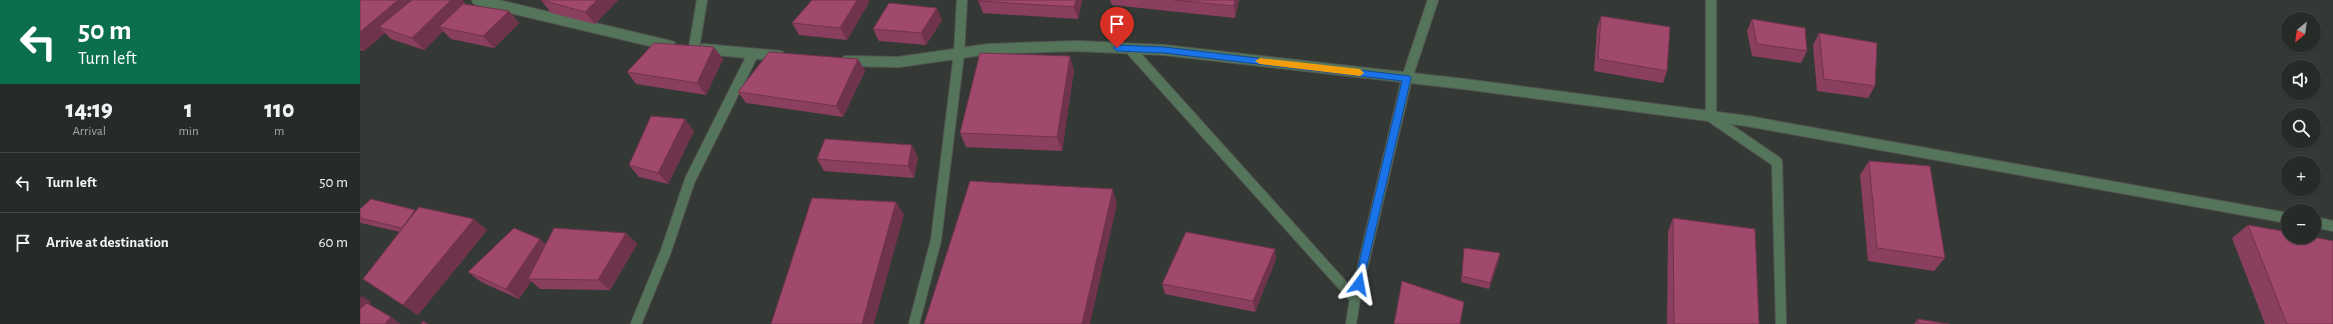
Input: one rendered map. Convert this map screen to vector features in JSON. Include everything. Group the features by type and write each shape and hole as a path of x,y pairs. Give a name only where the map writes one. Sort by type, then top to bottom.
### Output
{"street":[{"path":"477,0 667,46 792,57"},
{"path":"694,48 702,0"},
{"path":"914,324 936,240 959,54 962,0"},
{"path":"1351,324 1355,299 1407,78 1433,0"},
{"path":"1711,0 1711,116"},
{"path":"839,61 899,62 989,49 1055,47 1172,51 1407,78 1711,116 2281,217"},
{"path":"1130,49 1355,299"},
{"path":"636,324 666,251 690,180 753,54"},
{"path":"1711,116 1777,162 1781,324"},
{"path":"2321,223 2333,226"}],"building":[{"path":"360,0 398,0 360,32"},
{"path":"412,0 451,0 412,38 379,27"},
{"path":"541,0 597,0 585,12"},
{"path":"812,0 857,0 840,28 792,23"},
{"path":"978,0 1076,0 1074,7"},
{"path":"1174,0 1235,0 1234,6"},
{"path":"889,3 937,8 921,33 873,29"},
{"path":"463,4 509,11 483,36 439,27"},
{"path":"1601,16 1670,27 1667,71 1598,59"},
{"path":"1752,19 1805,28 1807,51 1757,44"},
{"path":"1819,33 1877,43 1875,86 1824,79"},
{"path":"654,43 714,47 697,83 627,72"},
{"path":"769,52 858,59 836,106 738,92"},
{"path":"980,53 1070,56 1057,137 960,133"},
{"path":"651,116 685,119 658,173 629,165"},
{"path":"825,139 912,145 908,166 817,159"},
{"path":"1869,161 1930,166 1945,258 1877,248"},
{"path":"970,181 1113,189 1082,324 924,324"},
{"path":"812,198 896,202 862,324 771,324"},
{"path":"371,199 415,210 402,228 360,218 360,209"},
{"path":"419,207 474,219 403,305 363,279"},
{"path":"1673,218 1755,229 1759,324 1674,324"},
{"path":"2248,225 2281,231 2281,244 2321,244 2321,238 2333,241 2333,324 2287,324"},
{"path":"514,228 540,239 506,289 468,272"},
{"path":"554,228 626,233 598,280 528,279"},
{"path":"1186,232 1275,249 1253,301 1162,284"},
{"path":"1464,248 1500,253 1490,283 1462,276"},
{"path":"1402,281 1464,302 1460,324 1394,324"},
{"path":"367,303 391,317 385,324 360,324 360,309"},
{"path":"1918,319 1949,324 1919,324"},
{"path":"423,321 428,324 421,324"}],"slow traffic":[{"path":"1260,61 1360,73"}],"route":[{"path":"1117,48 1164,50 1407,78 1359,284"}]}
